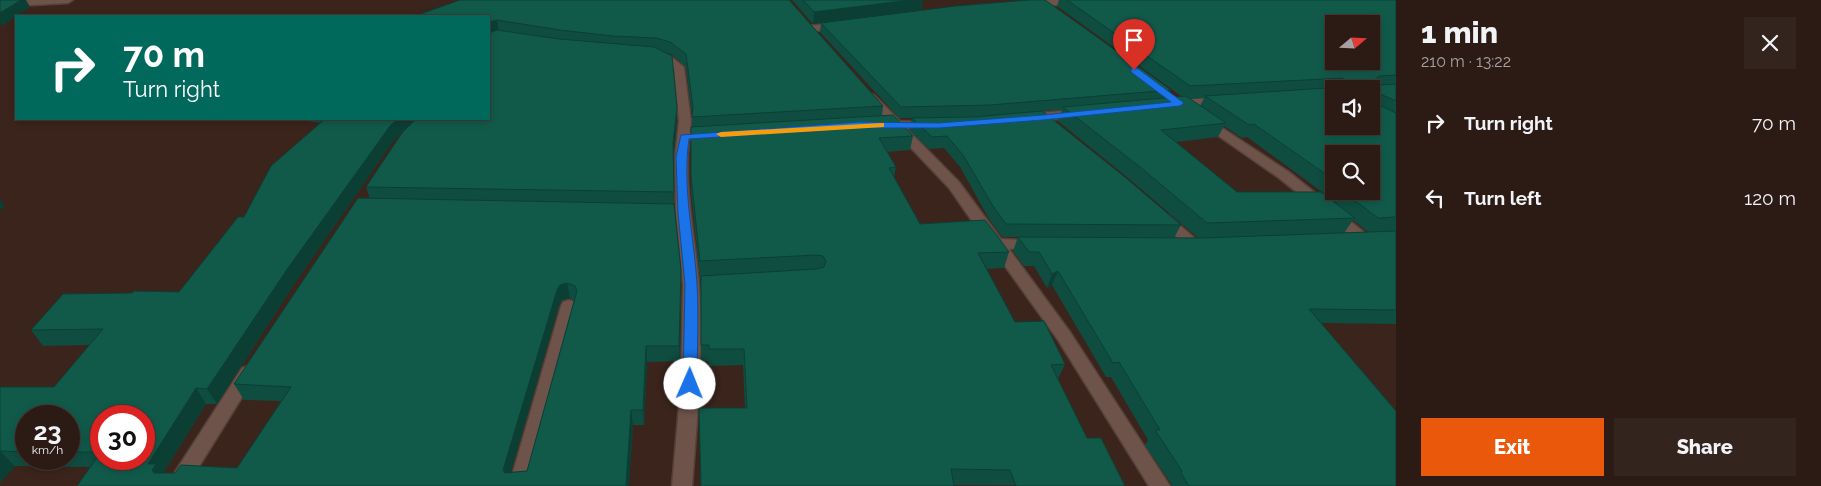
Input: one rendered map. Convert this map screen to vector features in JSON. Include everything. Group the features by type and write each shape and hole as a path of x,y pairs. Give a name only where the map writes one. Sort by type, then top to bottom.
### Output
{"street":[{"path":"0,4 68,0"},
{"path":"1024,5 1076,0"},
{"path":"1044,4 1060,15"},
{"path":"822,44 804,23 848,24"},
{"path":"648,54 666,58 679,67 682,86 684,137 678,213 691,284 690,384 682,486"},
{"path":"862,88 954,185 995,244 1064,336 1160,486"},
{"path":"1160,105 1176,100 1237,99"},
{"path":"1176,100 1284,175 1365,240"},
{"path":"1015,120 1092,112"},
{"path":"1043,118 1056,128"},
{"path":"868,125 939,125"},
{"path":"684,137 723,134"},
{"path":"1154,210 1194,246"},
{"path":"1346,240 1380,239"},
{"path":"995,244 1045,244"},
{"path":"1174,245 1213,245"},
{"path":"691,284 710,284"},
{"path":"519,486 569,306"},
{"path":"176,486 255,362"}],"building":[{"path":"0,0 21,0 0,13"},
{"path":"460,0 789,0 883,106 692,117 693,107 686,54 670,42 656,38 613,36 560,30 497,20 490,22 490,15 418,15"},
{"path":"803,0 910,0 814,12"},
{"path":"1045,0 1171,90 990,105 901,107 821,23 956,6"},
{"path":"1067,0 1396,0 1396,75 1379,76 1378,80 1343,80 1343,78 1190,86"},
{"path":"497,30 559,39 654,47 672,56 677,107 673,143 674,192 366,187 402,133 415,120 490,120 490,33"},
{"path":"1396,84 1396,101 1380,94 1380,85"},
{"path":"1325,88 1325,135 1380,135 1380,105 1396,113 1396,217 1378,218 1354,200 1380,200 1380,145 1325,145 1325,174 1254,124 1249,125 1205,96"},
{"path":"1186,96 1226,123 1161,130 1237,192 1321,192 1325,195 1325,200 1331,200 1355,218 1207,223 1140,167 1063,107"},
{"path":"1042,111 1181,225 1006,224 993,206 963,155 947,136 932,137 912,118 974,117"},
{"path":"893,115 913,136 879,138 896,167 889,168 920,224 985,220 996,234 1009,252 978,253 1015,322 1044,321 1065,364 1051,365 1087,438 1101,438 1125,486 1016,486 1010,470 951,469 954,486 701,486 699,408 747,408 744,349 709,349 709,345 701,345 701,276 816,269 824,267 826,261 823,256 816,255 700,261 691,177 691,127"},
{"path":"324,120 397,120 390,126 288,268 207,389 196,388 155,453 155,405 90,405 90,452 80,452 80,405 15,405 15,452 0,451 0,387 54,387 103,329 31,330 63,294 132,293 134,291 179,292 238,217 244,217 271,166"},
{"path":"358,198 674,204 681,270 679,346 646,346 643,410 631,410 626,486 77,486 90,468 90,470 152,470 154,473 175,473 181,465 237,468 291,387 234,384","holes":["567,283 575,286 577,291 527,471 505,473 503,470 557,290 560,285"]},
{"path":"1396,231 1396,310 1309,309 1396,411 1396,486 1189,486 1181,473 1182,471 1155,430 1160,430 1119,362 1113,363 1058,271 1052,274 1039,252 1029,252 1018,237 1202,238"}],"slow traffic":[{"path":"721,134 881,125"}],"route":[{"path":"690,384 691,284 683,213 684,190 681,157 684,137 859,125 939,125 1043,118 1180,103 1134,70"}]}
